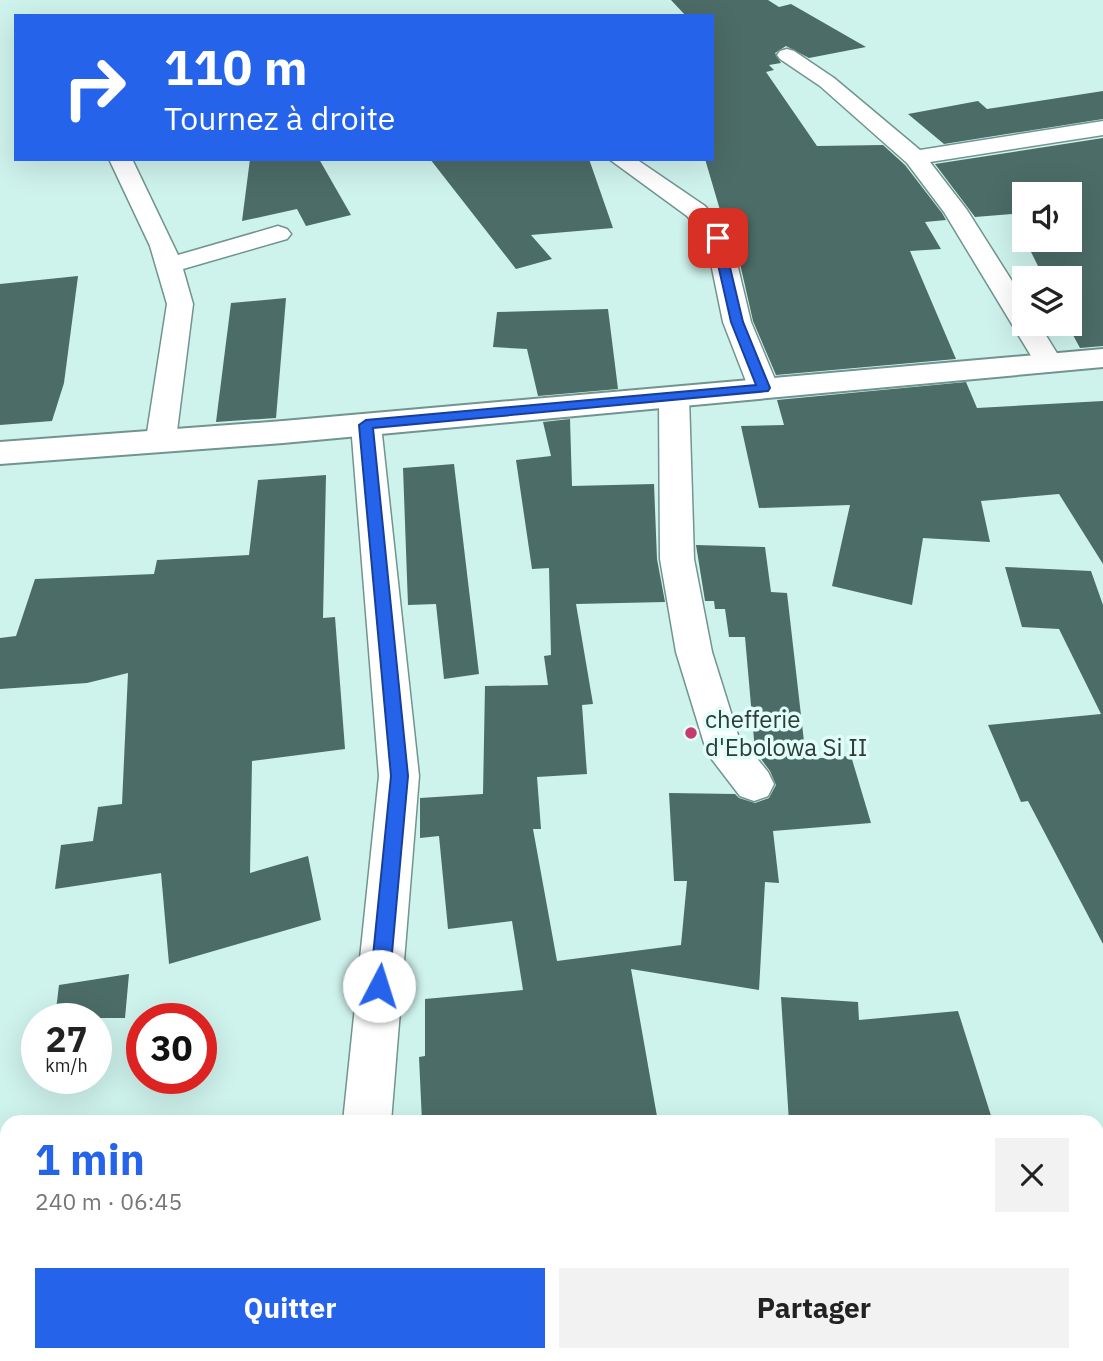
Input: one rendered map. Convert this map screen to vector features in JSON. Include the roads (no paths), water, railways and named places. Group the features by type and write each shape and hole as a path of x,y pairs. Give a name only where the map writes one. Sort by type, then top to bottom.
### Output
{"highway":[{"path":"0,453 366,425 1103,358"}],"street":[{"path":"787,55 827,82 915,158 955,210 1012,303"},
{"path":"915,158 1103,128"},
{"path":"121,161 170,265 180,304 161,439"},
{"path":"623,161 696,211 718,238 737,322 764,388"},
{"path":"170,265 278,234"},
{"path":"1032,336 1049,363"},
{"path":"674,397 677,559 694,652 721,742 754,784"},
{"path":"366,425 399,776 368,1115"}],"place":[{"name":"chefferie d'Ebolowa Si II","path":"691,733"}]}
